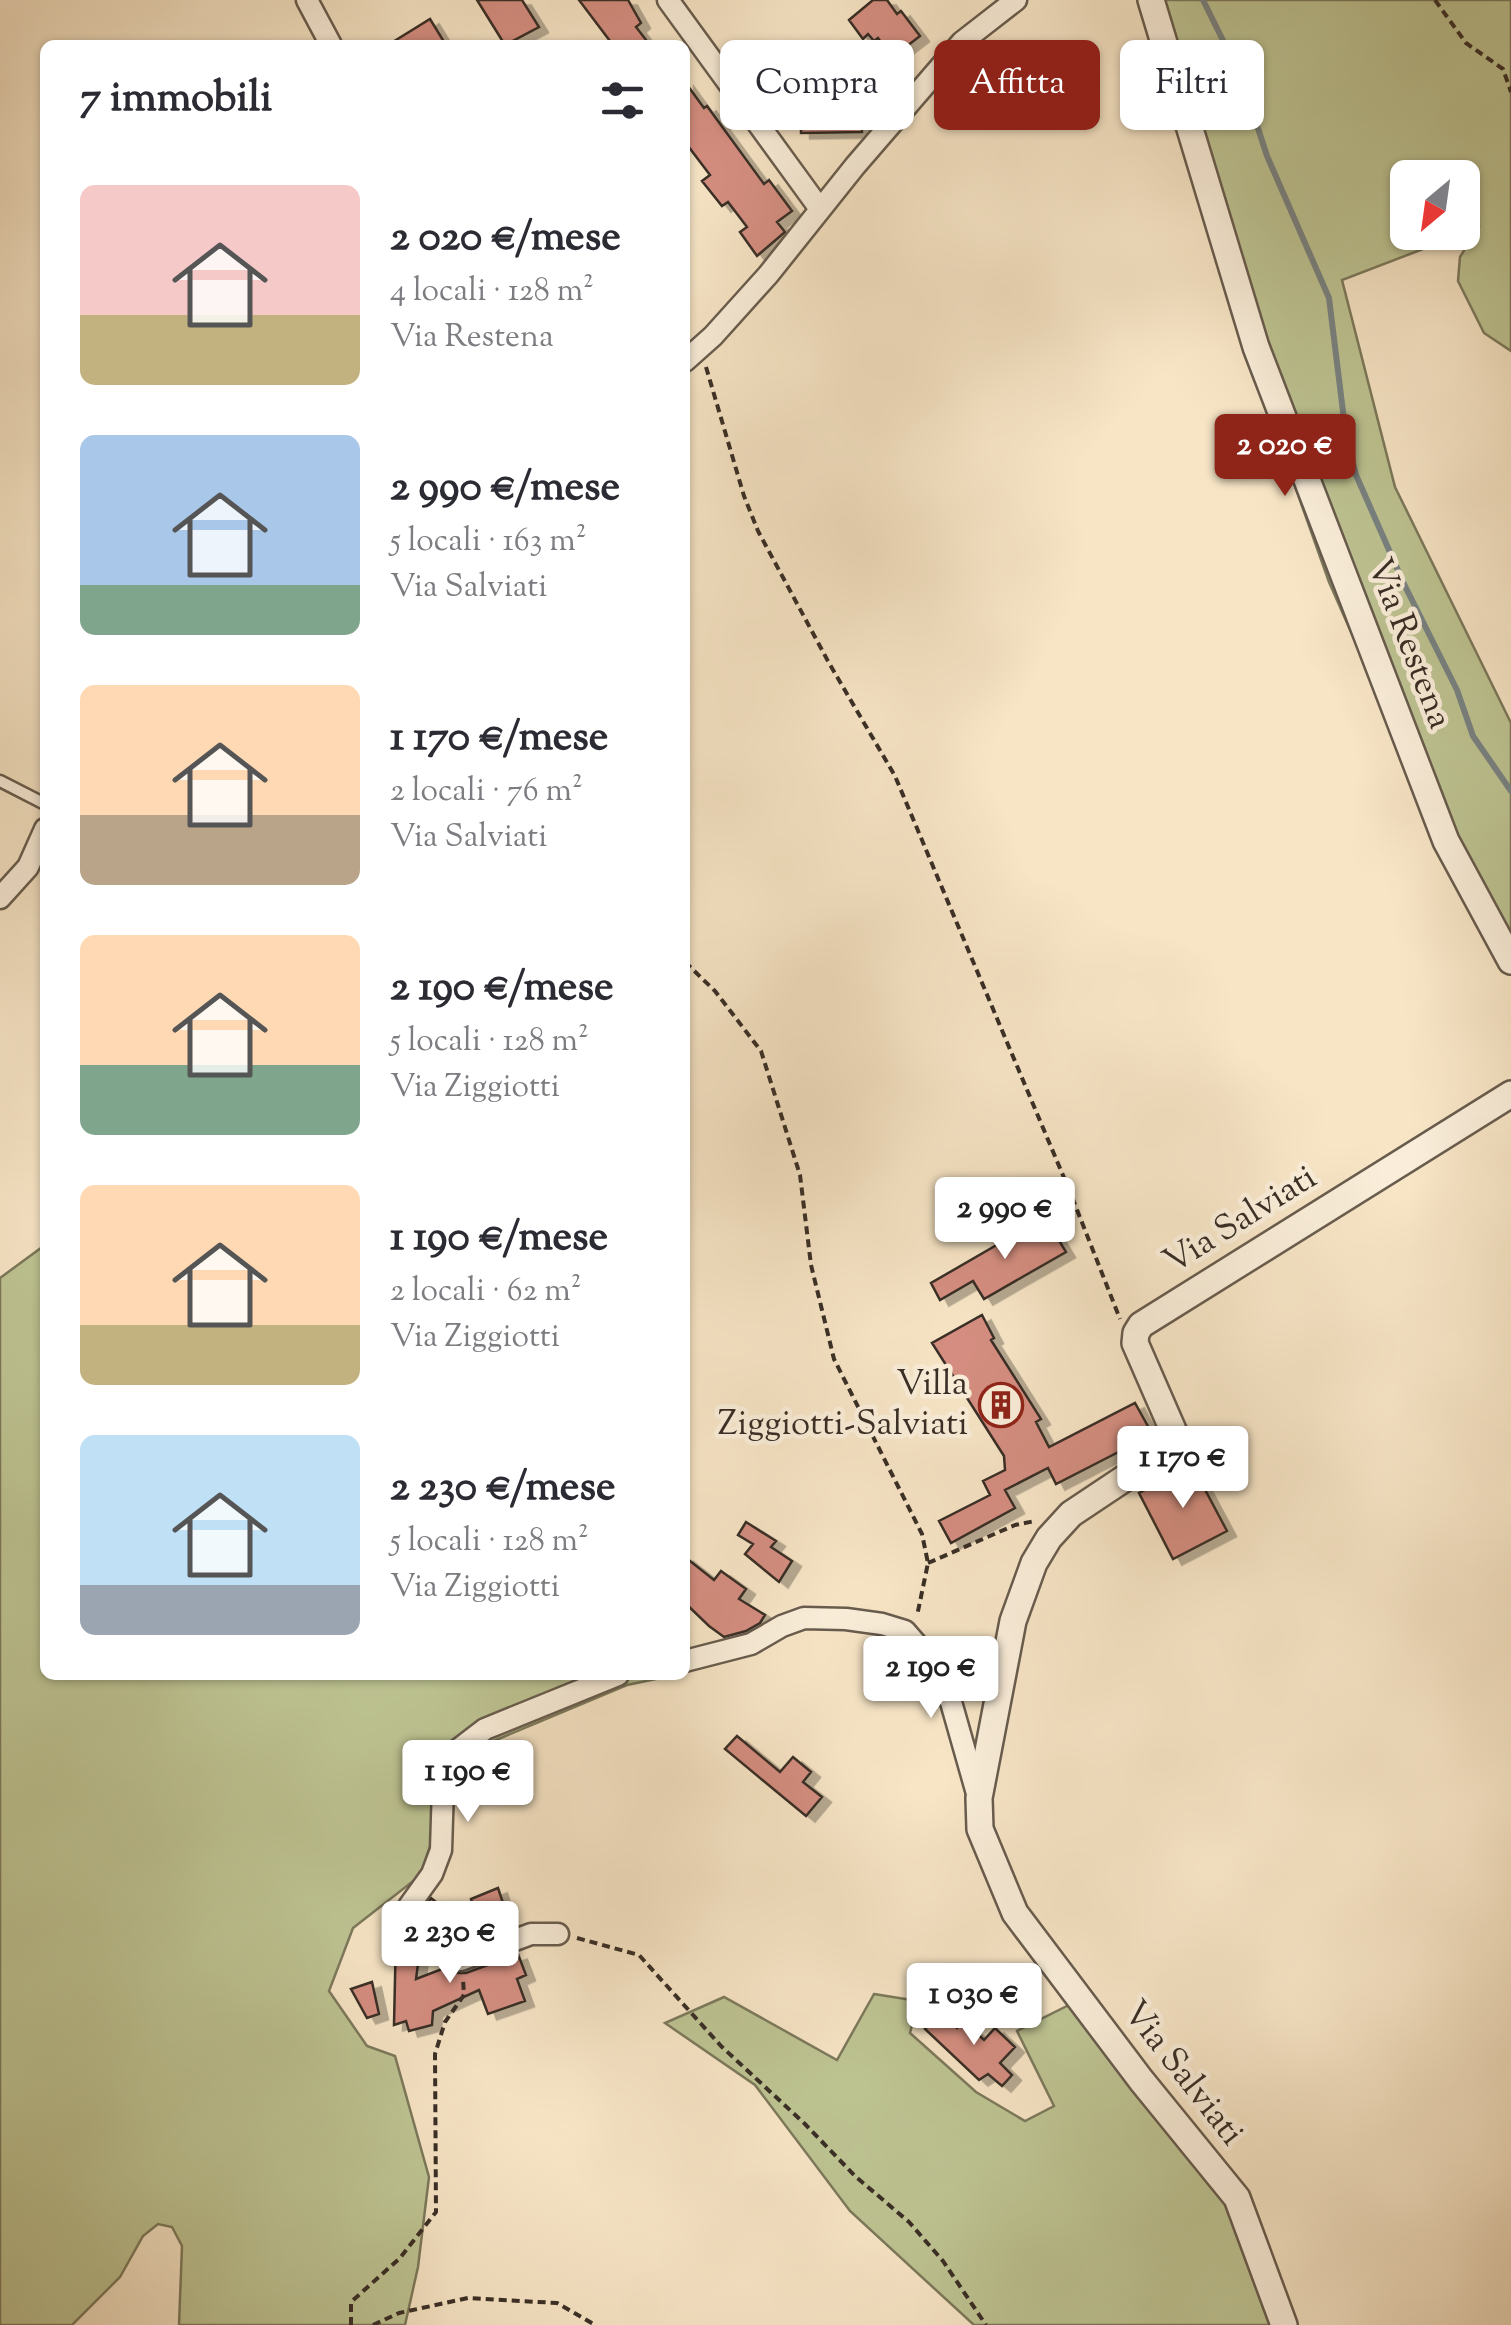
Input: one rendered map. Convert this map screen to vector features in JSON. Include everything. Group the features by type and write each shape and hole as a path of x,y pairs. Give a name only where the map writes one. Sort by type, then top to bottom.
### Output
{"street":[{"path":"307,0 328,40"},
{"path":"668,0 820,209"},
{"name":"Via Restena","path":"1151,0 1256,347 1446,841 1511,961"},
{"path":"692,355 768,275 962,42 1014,1"},
{"path":"0,898 28,867 40,839"},
{"name":"Via Salviati","path":"1284,2325 1237,2198 1014,1913 980,1829 978,1798 1012,1621 1034,1563 1049,1538 1071,1514 1173,1446 1176,1437 1135,1343 1141,1325 1511,1094"},
{"path":"690,1659 751,1644 804,1618 846,1619 904,1631 925,1654 951,1702 978,1798"},
{"path":"558,1934 532,1934 461,1960 419,1931 409,1906 432,1874 441,1850 442,1787 455,1752 485,1728 605,1680"}],"lane":[{"path":"0,781 40,801"}],"path":[{"path":"1435,0 1466,44 1503,69 1511,92"},
{"path":"692,355 758,531 902,790 1118,1316 1124,1324 1141,1325"},
{"path":"690,967 748,1028 762,1051 800,1175 811,1265 834,1359 922,1534 928,1563 916,1618 904,1631"},
{"path":"928,1563 1015,1525 1034,1521"},
{"path":"558,1934 639,1955 721,2046 855,2176 909,2222 943,2262 986,2325"},
{"path":"351,2325 350,2302 400,2258 436,2212 435,2054 445,2022 464,1995 461,1960"},
{"path":"373,2325 399,2313 468,2298 557,2303 595,2325"}],"green space":[{"path":"1144,0 1511,0 1511,351 1484,333 1458,281 1464,250 1480,250 1480,160 1390,160 1390,250 1420,250 1342,280 1395,487 1511,723 1511,970 1436,825 1329,582 1227,295 1181,130 1264,130 1264,40 1155,40"},
{"path":"40,1249 40,1680 651,1680 627,1685 458,1756 421,1875 353,1928 329,1991 367,2046 395,2056 429,2177 418,2267 405,2325 179,2325 182,2246 172,2227 158,2224 143,2236 120,2277 72,2325 0,2325 0,1278"},
{"path":"874,1994 918,2001 910,2033 976,2092 1025,2121 1054,2106 1017,2031 1077,2001 1222,2174 1289,2325 974,2325 850,2211 755,2085 665,2023 724,1997 837,2060"}],"building":[{"path":"477,0 522,0 539,27 514,40 502,40"},
{"path":"579,0 628,0 641,23 636,27 646,40 609,40"},
{"path":"873,0 887,0 920,36 914,41 873,40 868,34 863,39 849,20"},
{"path":"430,19 443,40 396,40"},
{"path":"690,89 764,184 769,180 792,211 777,222 785,232 757,256 740,232 747,227 728,202 722,206 702,181 710,175 690,149"},
{"path":"801,130 862,130 862,132"},
{"path":"1045,1217 1066,1252 984,1299 973,1281 940,1300 931,1283"},
{"path":"982,1315 994,1338 991,1340 1041,1419 1036,1422 1049,1447 1135,1403 1150,1430 1134,1439 1136,1443 1056,1484 1048,1468 1005,1490 1015,1508 951,1543 939,1521 990,1495 983,1481 1005,1470 1004,1456 932,1343"},
{"path":"1199,1462 1207,1477 1200,1480 1227,1531 1173,1559 1139,1493"},
{"path":"746,1522 776,1541 771,1547 792,1561 779,1582 745,1554 753,1544 738,1535"},
{"path":"690,1561 714,1580 721,1571 746,1589 739,1599 765,1615 746,1631 724,1637 690,1608"},
{"path":"737,1736 780,1772 793,1757 811,1772 803,1782 822,1797 806,1816 725,1749"},
{"path":"498,1888 511,1927 463,1945 429,1922 423,1910 431,1898 482,1937 471,1899"},
{"path":"402,1928 420,1949 416,1979 447,1967 466,1973 518,1954 526,1975 517,1979 525,2001 488,2014 479,1990 433,2011 432,2025 409,2031 406,2021 394,2025 396,1935"},
{"path":"372,1982 379,2014 367,2018 351,1989"},
{"path":"941,2012 957,2028 964,2021 984,2040 995,2028 1015,2047 1000,2063 1012,2075 1002,2086 988,2074 979,2080 925,2029"}],"waterway":[{"path":"1203,0 1242,79 1267,156 1329,298 1346,436 1356,475 1457,690 1473,736 1511,791"}],"place":[{"name":"Villa Ziggiotti-Salviati","path":"1001,1405"}]}
